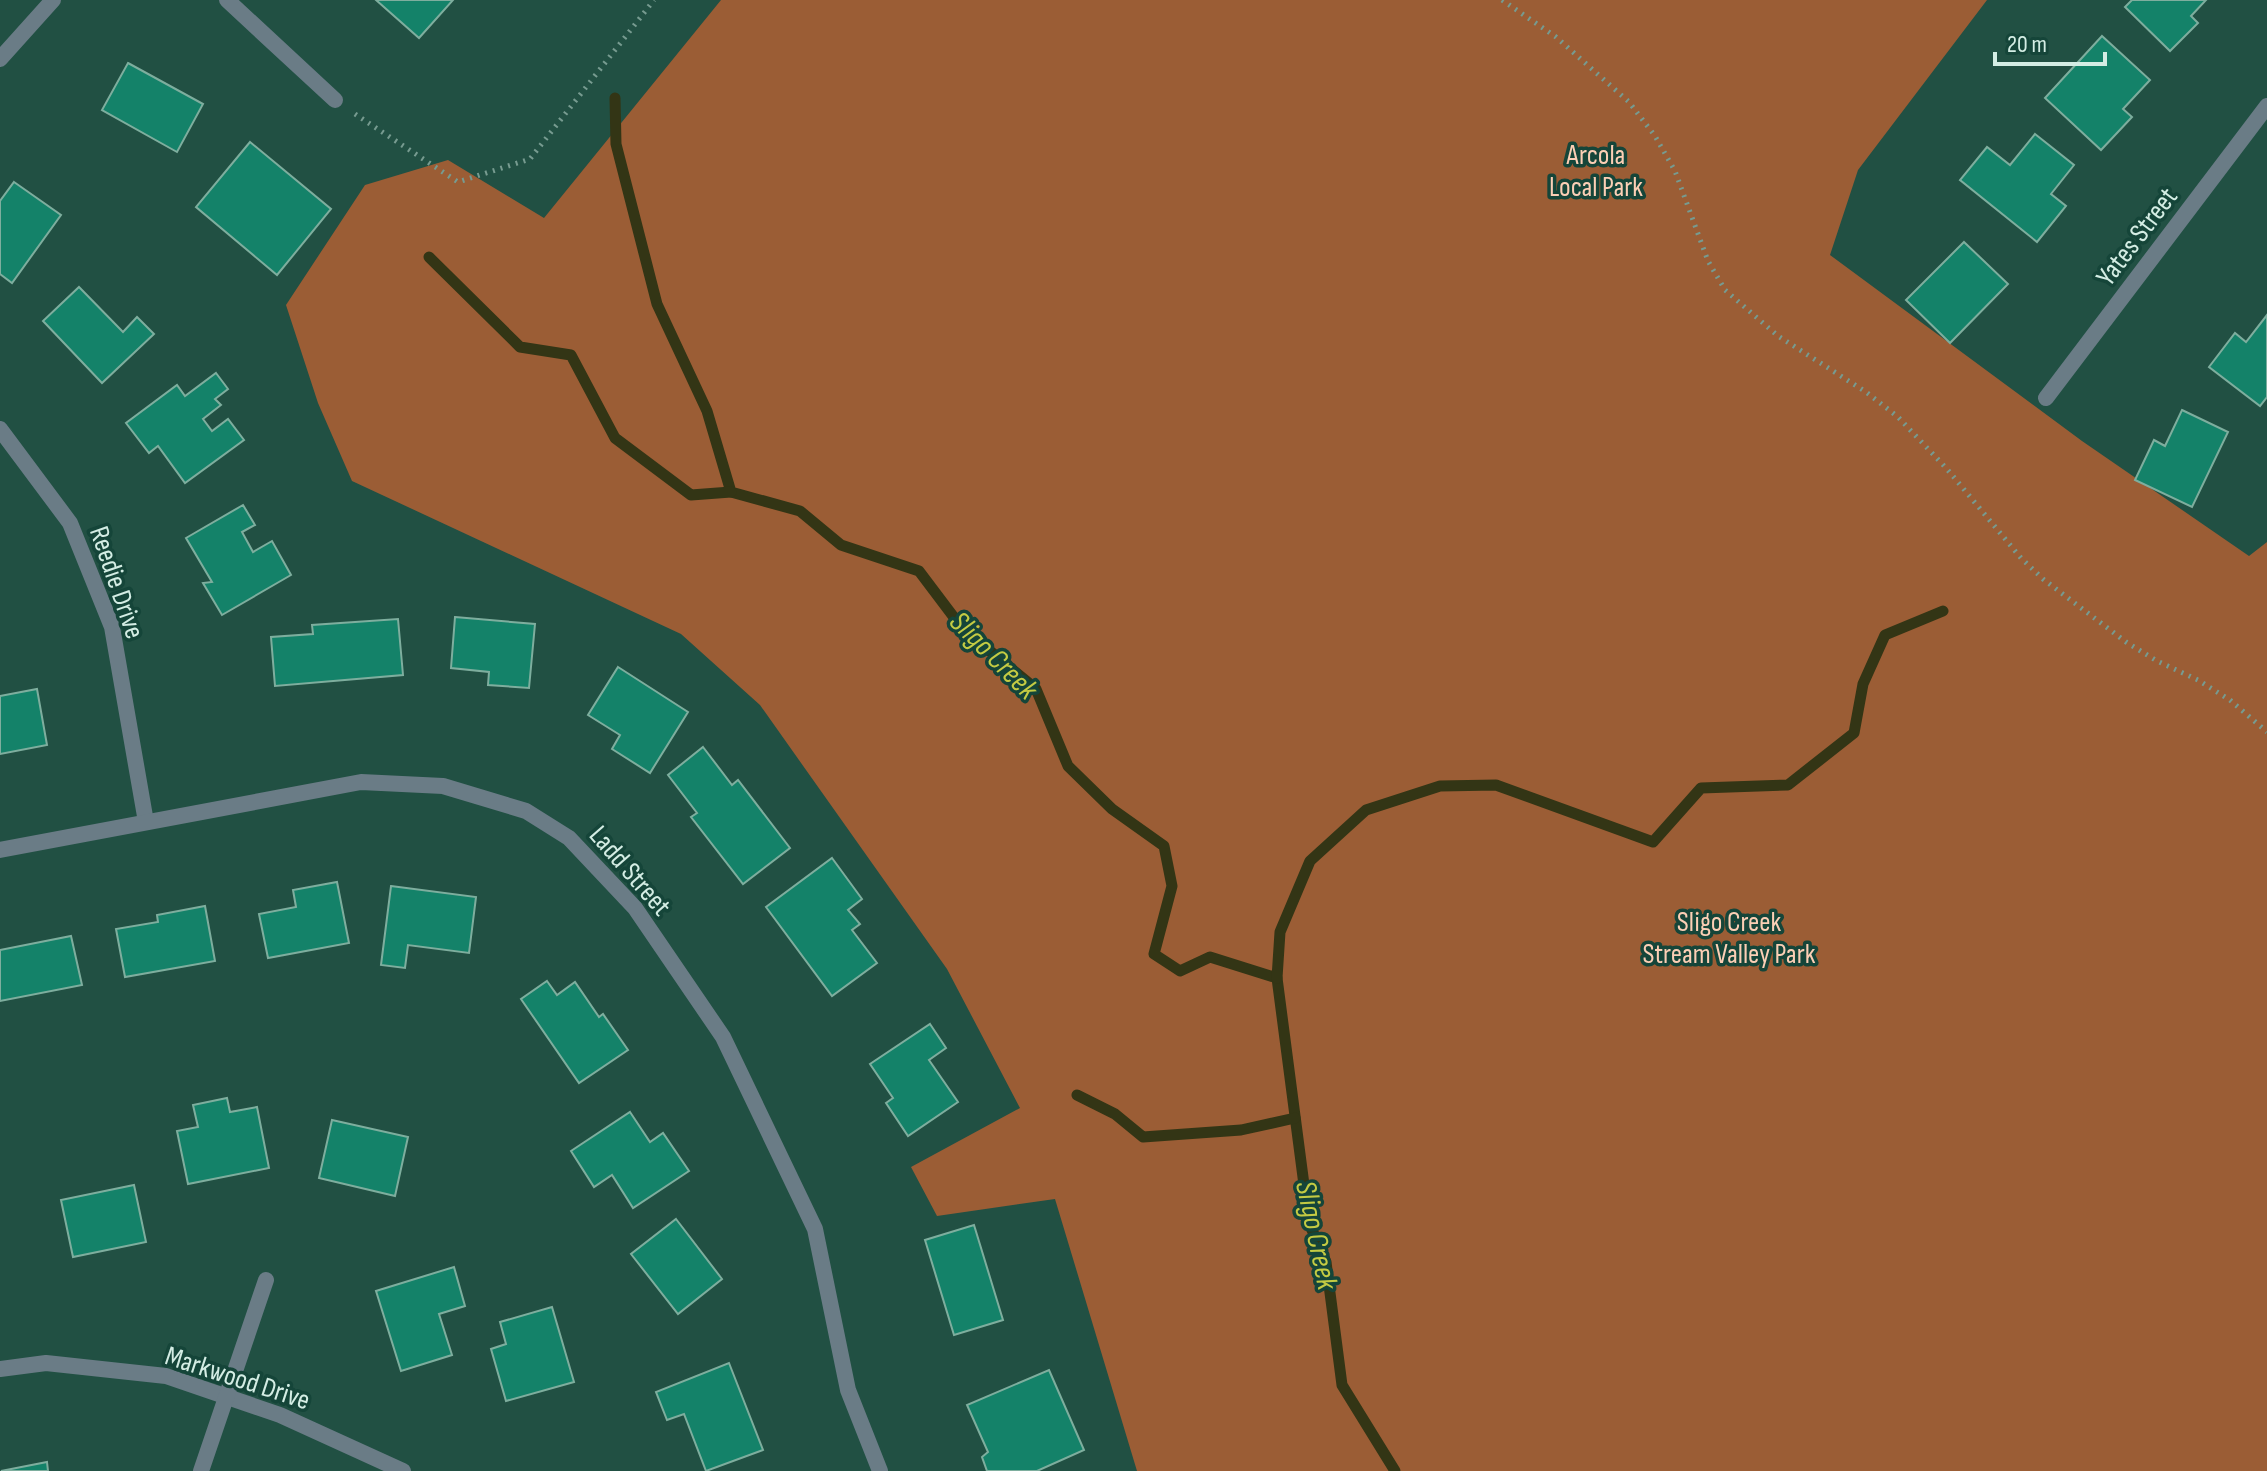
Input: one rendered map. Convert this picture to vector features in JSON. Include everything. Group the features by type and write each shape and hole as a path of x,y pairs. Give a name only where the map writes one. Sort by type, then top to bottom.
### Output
{"street":[{"path":"0,59 53,0"},
{"path":"227,0 335,100"},
{"name":"Yates Street","path":"2046,398 2267,106"},
{"name":"Reedie Drive","path":"0,429 70,523 112,627 146,822"},
{"name":"Ladd Street","path":"0,850 361,782 443,786 526,811 569,838 635,908 723,1037 815,1229 848,1390 880,1471"},
{"path":"201,1471 266,1280"},
{"name":"Markwood Drive","path":"0,1369 46,1363 166,1376 288,1418 403,1471"}],"path":[{"path":"335,100 458,182 487,173 530,159 654,0"},
{"path":"1502,0 1556,37 1629,102 1655,136 1675,171 1708,261 1725,290 1778,336 1866,392 1898,417 2043,579 2126,642 2230,700 2267,732"}],"green space":[{"name":"Sligo Creek Stream Valley Park","path":"721,0 1987,0 1858,170 1830,255 2082,441 2249,556 2267,542 2267,1471 1137,1471 1055,1199 937,1216 911,1167 1020,1108 947,969 760,705 681,634 352,481 318,403 286,305 365,185 448,160 544,218"}],"building":[{"path":"376,0 453,0 419,38"},
{"path":"2132,0 2206,0 2191,16 2198,23 2170,51 2125,7"},
{"path":"2102,36 2150,80 2123,109 2132,117 2101,150 2045,98"},
{"path":"128,63 203,104 177,152 102,110"},
{"path":"2035,134 2074,165 2051,194 2066,206 2037,242 1960,180 1987,147 2010,165"},
{"path":"250,142 331,209 277,275 196,207"},
{"path":"14,182 61,215 12,283 0,274 0,201"},
{"path":"1964,242 2008,284 1950,343 1906,300"},
{"path":"79,287 123,332 137,317 154,334 102,383 43,321"},
{"path":"2267,315 2267,397 2260,406 2209,367 2235,333 2246,342"},
{"path":"216,373 228,389 215,399 221,405 203,419 212,431 228,419 244,440 185,483 158,446 149,453 126,423 177,385 185,396"},
{"path":"2182,410 2228,432 2192,507 2135,480 2154,440 2165,446"},
{"path":"243,505 255,525 242,532 253,552 272,541 291,575 222,615 203,583 212,582 186,538"},
{"path":"455,617 535,624 529,688 488,685 489,672 451,668"},
{"path":"398,619 403,675 275,686 271,637 313,634 312,625"},
{"path":"618,667 688,712 650,773 612,749 620,735 588,715"},
{"path":"37,689 47,745 0,754 0,696"},
{"path":"703,747 732,785 738,780 790,848 743,884 691,817 697,813 668,775"},
{"path":"832,858 862,899 848,910 860,924 852,930 877,963 832,996 766,907"},
{"path":"337,882 349,943 268,958 259,914 296,907 293,890"},
{"path":"391,886 476,897 469,953 408,945 405,968 381,965"},
{"path":"205,906 215,961 125,977 116,929 158,922 157,915"},
{"path":"71,936 82,985 0,1001 0,950"},
{"path":"547,981 557,995 575,982 599,1017 603,1014 628,1050 579,1083 521,999"},
{"path":"930,1024 946,1048 929,1060 958,1102 908,1136 886,1103 893,1098 870,1064"},
{"path":"227,1098 230,1112 257,1107 269,1168 188,1184 177,1131 198,1127 193,1105"},
{"path":"630,1112 650,1142 663,1133 689,1171 633,1208 612,1175 594,1187 571,1151"},
{"path":"332,1120 408,1137 395,1196 319,1178"},
{"path":"134,1185 146,1242 73,1257 61,1200"},
{"path":"676,1219 722,1279 678,1314 631,1254"},
{"path":"974,1225 1003,1320 954,1335 925,1240"},
{"path":"454,1267 465,1306 439,1314 452,1355 401,1371 376,1291"},
{"path":"552,1307 574,1382 506,1401 491,1349 506,1344 500,1322"},
{"path":"729,1363 763,1450 706,1471 684,1414 667,1420 656,1392"},
{"path":"1049,1370 1084,1450 1037,1471 987,1471 982,1457 988,1452 967,1405"},
{"path":"47,1462 48,1471 1,1471"}],"waterway":[{"name":"Sligo Creek","path":"615,98 616,144 657,304 707,411 731,492 800,511 841,545 919,571 962,628 1036,689 1068,766 1112,809 1164,846 1172,886 1154,954 1180,971 1210,957 1277,978 1309,1223 1326,1262 1342,1385 1395,1471"},
{"path":"429,257 520,347 571,355 615,438 691,495 731,492"},
{"path":"1277,978 1280,932 1310,861 1366,810 1440,786 1496,785 1653,842 1701,788 1788,785 1854,733 1863,684 1885,635 1943,611"},
{"path":"1077,1095 1115,1114 1143,1137 1241,1130 1295,1118"}],"park label":[{"name":"Arcola Local Park","path":"1596,170"}]}
